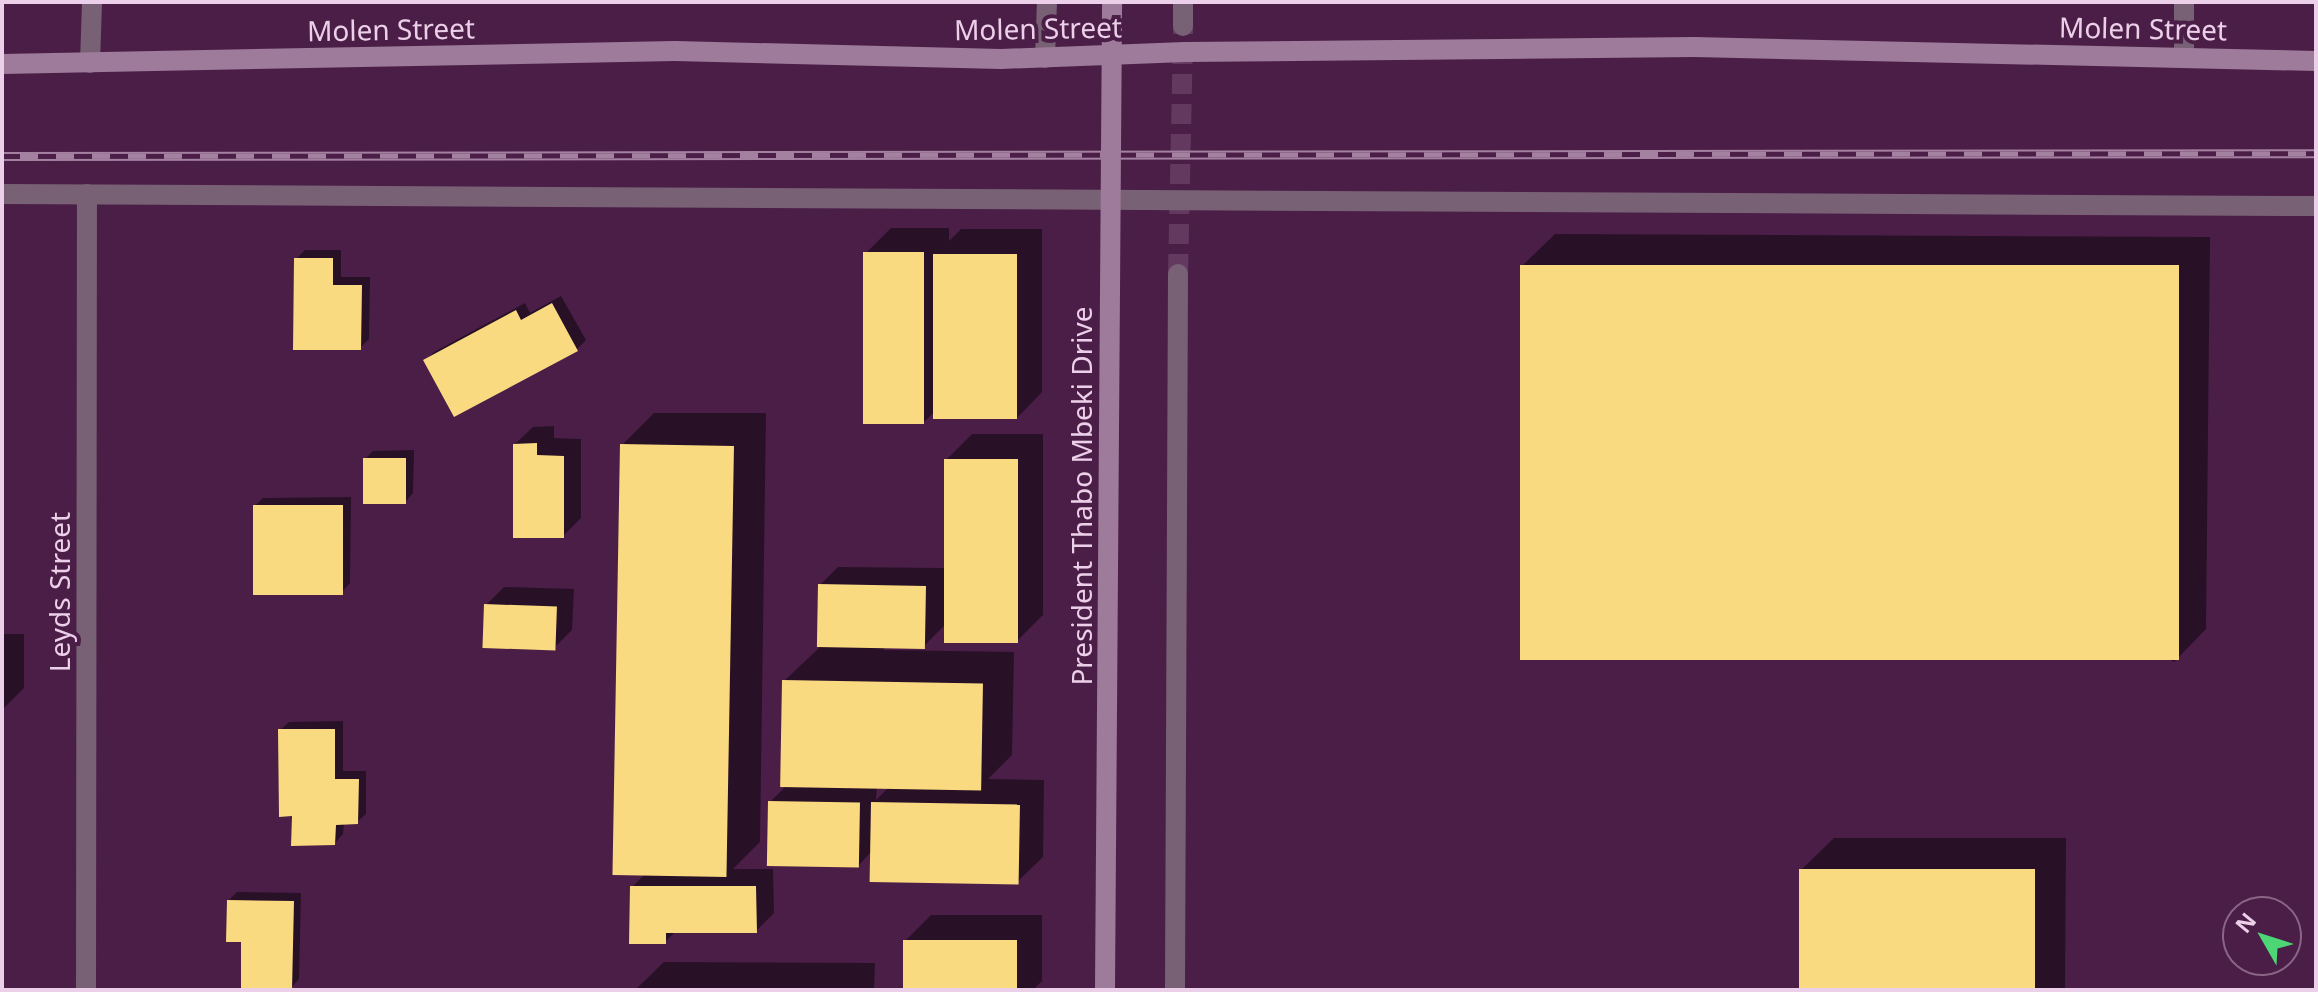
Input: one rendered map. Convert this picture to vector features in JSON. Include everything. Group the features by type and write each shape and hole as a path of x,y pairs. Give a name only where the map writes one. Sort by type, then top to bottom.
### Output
{"street":[{"path":"90,63 92,2"},
{"path":"1045,58 1047,2"},
{"name":"President Thabo Mbeki Drive","path":"1105,990 1112,2"},
{"path":"1183,2 1183,26"},
{"path":"2184,2 2184,56"},
{"name":"Molen Street","path":"2,64 675,51 1045,58 1185,52 1694,47 2316,61"},
{"path":"2,194 2316,206"},
{"name":"Leyds Street","path":"86,990 87,194"},
{"path":"1175,990 1178,274"}],"building":[{"path":"863,252 924,252 924,424 863,424"},
{"path":"933,254 1017,254 1017,419 933,419"},
{"path":"294,258 333,258 333,285 362,285 361,350 293,350"},
{"path":"1520,265 2179,265 2179,660 1520,660"},
{"path":"552,303 578,351 454,417 423,360 516,310 521,320"},
{"path":"537,443 537,455 564,456 564,538 513,538 513,444"},
{"path":"620,444 734,446 726,877 612,875"},
{"path":"363,458 406,458 406,504 363,504"},
{"path":"944,459 1018,459 1018,643 944,643"},
{"path":"253,505 343,505 343,595 253,595"},
{"path":"818,584 926,586 925,649 817,647"},
{"path":"484,604 557,607 555,651 482,648"},
{"path":"782,680 983,684 981,790 780,787"},
{"path":"278,729 335,729 335,779 359,779 358,824 336,825 335,845 291,846 292,816 279,817"},
{"path":"768,801 860,803 859,868 767,866"},
{"path":"871,802 1020,805 1019,885 870,882"},
{"path":"1799,869 2035,869 2035,990 1799,990"},
{"path":"630,886 756,886 757,933 666,933 666,944 629,944"},
{"path":"227,900 294,901 292,990 241,989 241,942 226,942"},
{"path":"903,940 1017,940 1017,990 903,990"}],"tunnel":[{"path":"1178,274 1183,26"}],"railway":[{"path":"2,156 2316,153"}]}
